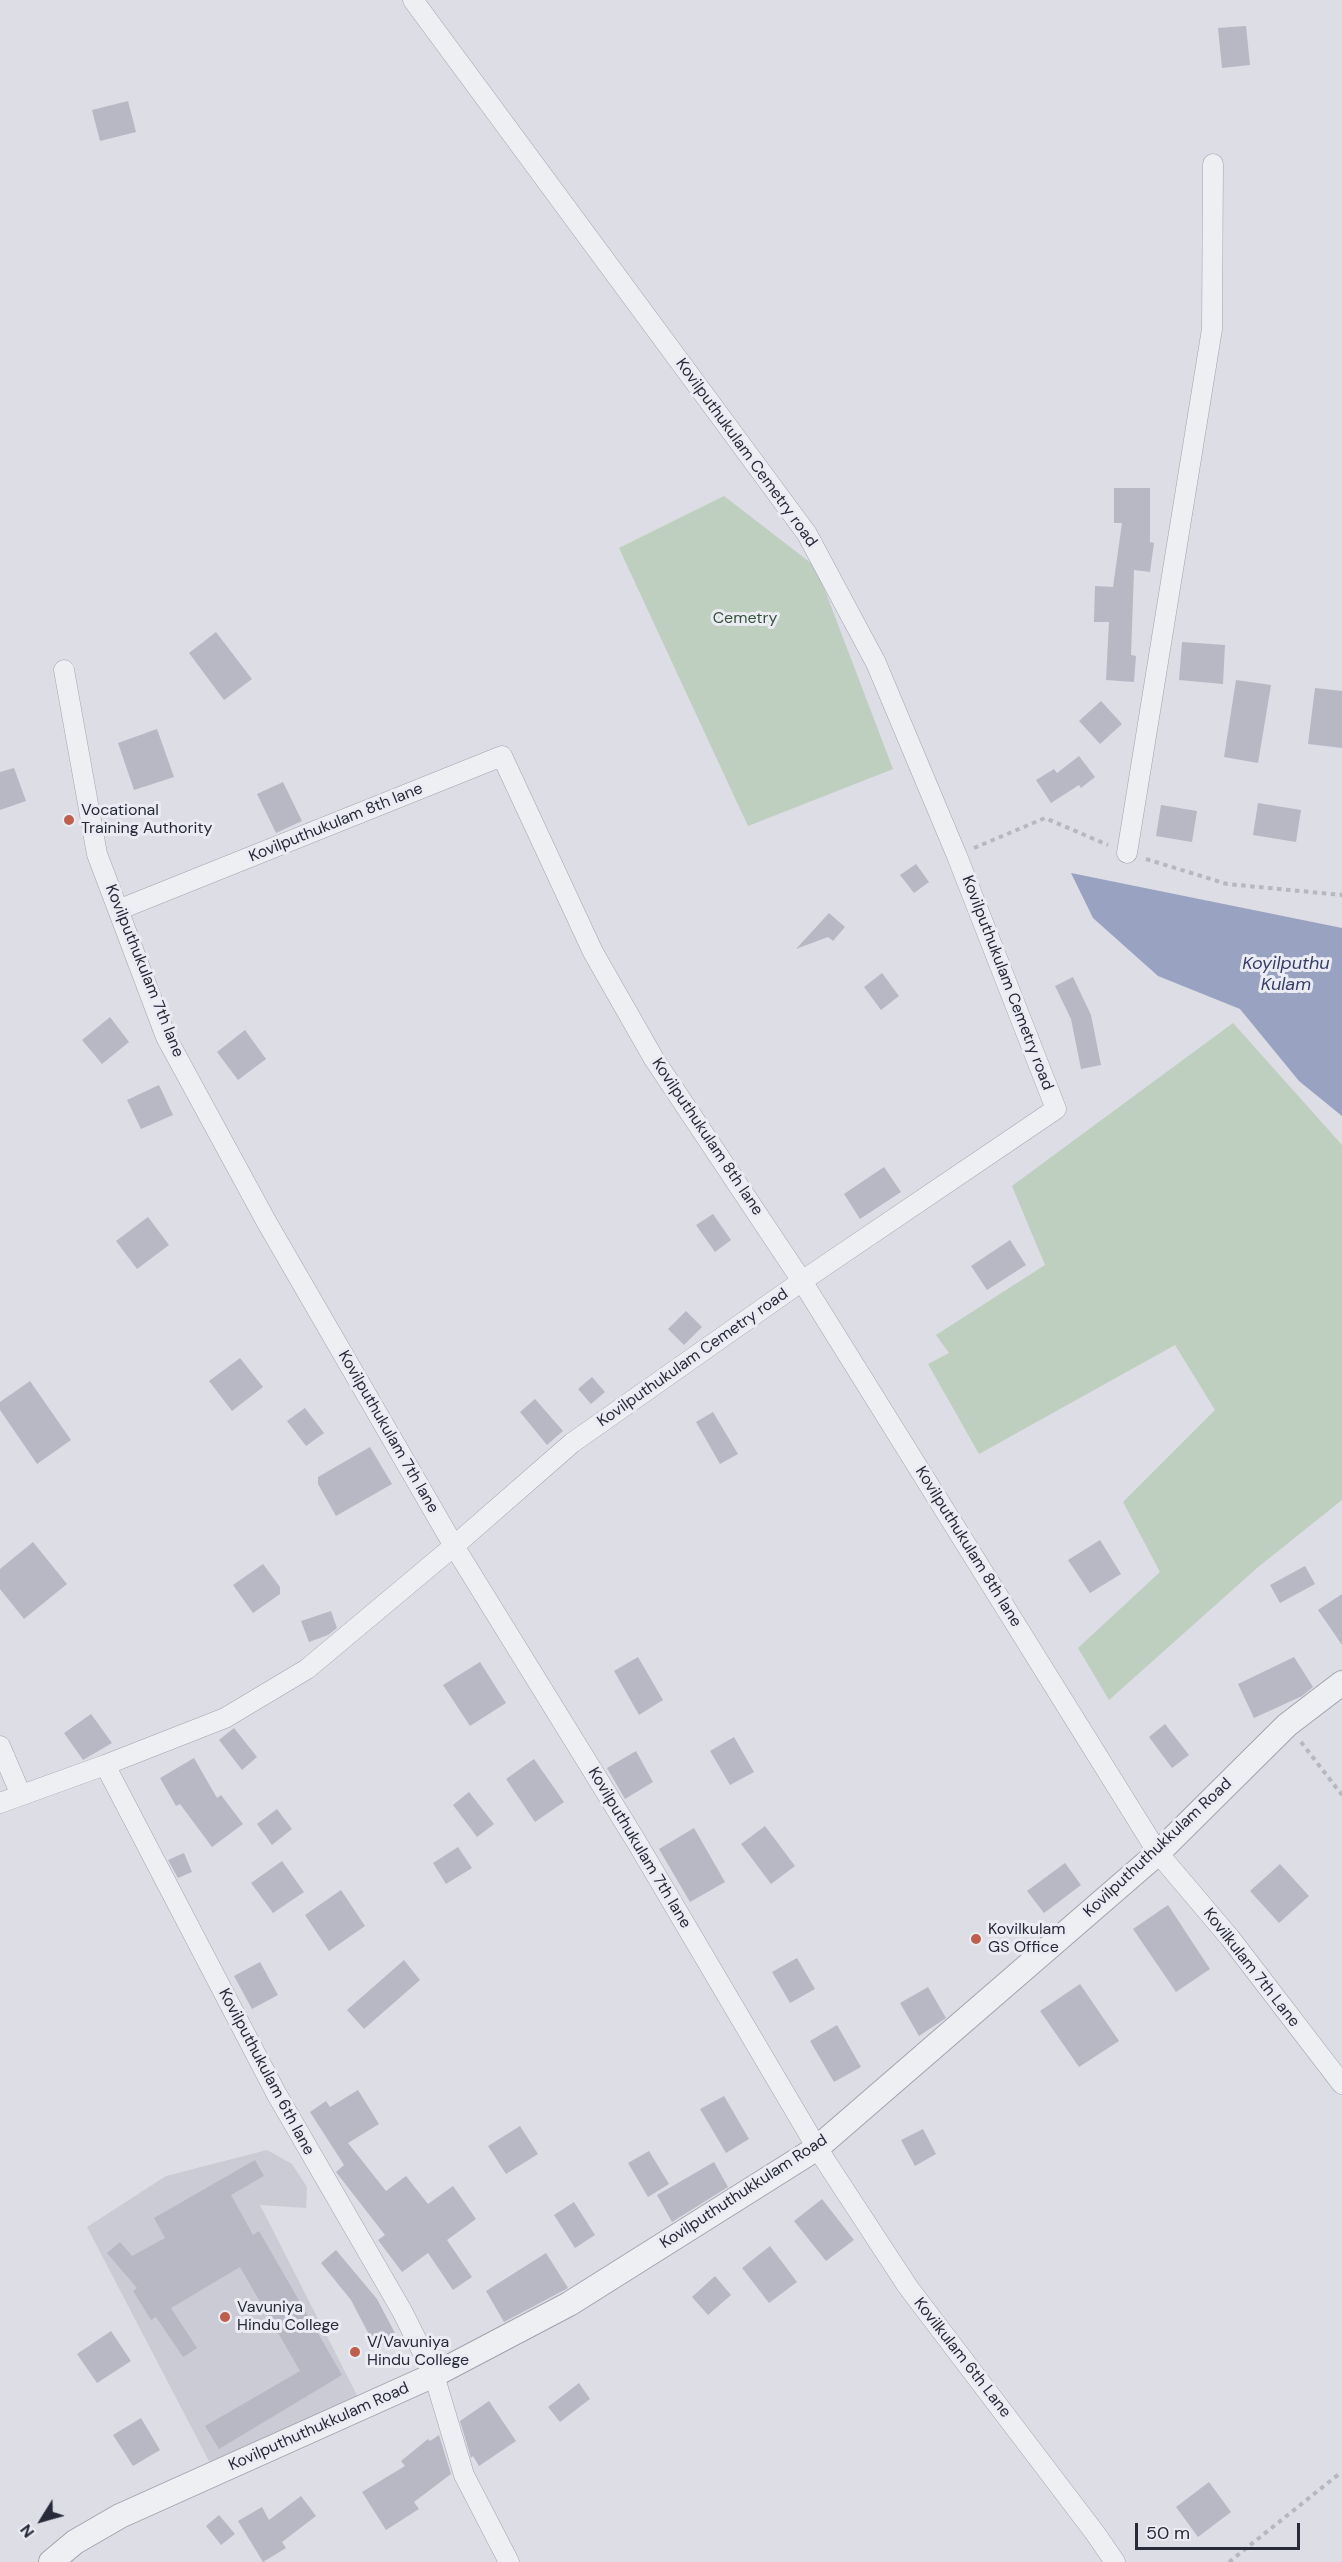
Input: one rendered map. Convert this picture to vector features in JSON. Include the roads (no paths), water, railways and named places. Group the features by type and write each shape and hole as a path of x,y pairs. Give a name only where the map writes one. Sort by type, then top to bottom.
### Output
{"street":[{"name":"Kovilputhukulam Cemetry road","path":"0,1803 225,1718 307,1669 454,1546 572,1443 802,1281 1056,1109 957,856 876,663 807,534 413,0"},
{"path":"1127,854 1212,329 1213,164"},
{"name":"Kovilputhukulam 7th lane","path":"64,670 97,854 166,1037 266,1221 454,1546 636,1840 817,2148"},
{"name":"Kovilputhukulam 8th lane","path":"118,910 502,756 593,952 649,1049 802,1281 1158,1853"},
{"name":"Kovilputhuthukkulam Road","path":"51,2562 75,2542 120,2516 434,2374 569,2304 817,2148 1158,1853 1287,1725 1342,1683"},
{"path":"0,1746 21,1795"},
{"name":"Kovilputhukulam 6th lane","path":"105,1765 276,2093 402,2311 434,2374 464,2475 509,2562"},
{"name":"Kovilkulam 7th Lane","path":"1158,1853 1230,1938 1342,2084"},
{"name":"Kovilkulam 6th Lane","path":"817,2148 908,2287 1115,2562"}],"water":[{"name":"Koyilputhu Kulam","path":"1071,873 1342,928 1342,1116 1299,1081 1240,1009 1158,976 1093,918"}],"place":[{"name":"Vocational Training Authority","path":"69,820"},
{"name":"Kovilkulam GS Office","path":"976,1939"},
{"name":"Vavuniya Hindu College","path":"225,2317"},
{"name":"V/Vavuniya Hindu College","path":"355,2352"}],"park label":[{"name":"Cemetry","path":"745,619"}]}
